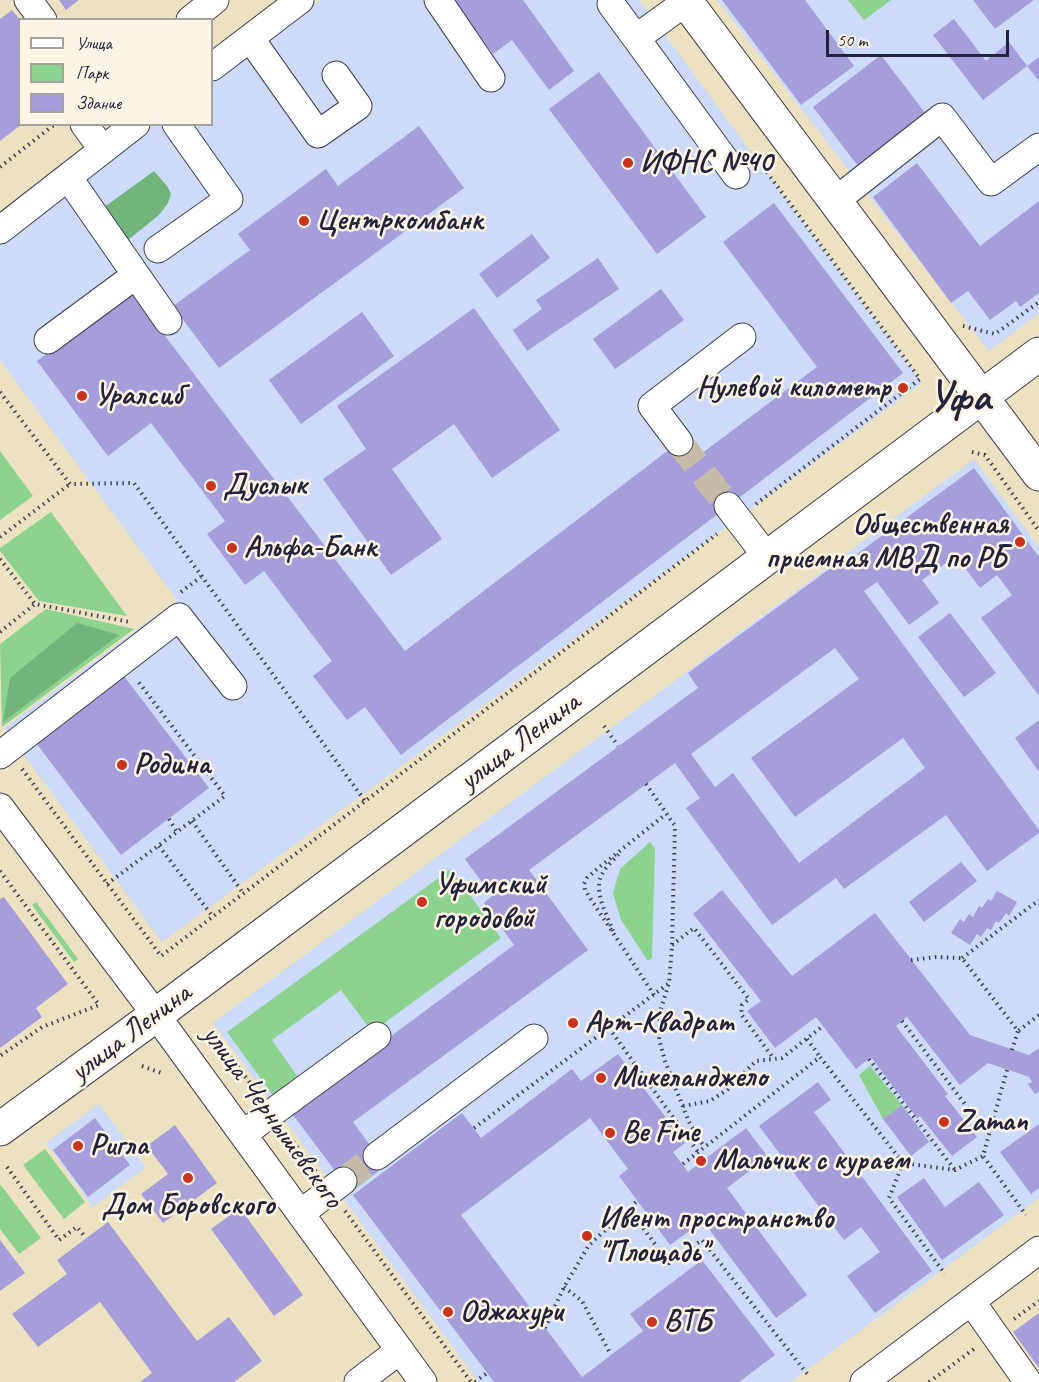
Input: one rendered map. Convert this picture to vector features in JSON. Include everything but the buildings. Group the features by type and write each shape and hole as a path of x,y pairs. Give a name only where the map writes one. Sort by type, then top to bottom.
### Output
{"main road":[{"path":"685,1 1039,474"},
{"name":"улица Ленина","path":"0,1129 156,1015 1039,354"}],"street":[{"path":"28,0 42,18"},
{"path":"192,18 215,0"},
{"path":"213,66 300,0"},
{"path":"438,0 491,78"},
{"path":"636,38 685,1"},
{"path":"611,4 736,175"},
{"path":"250,38 318,134 358,106 336,75"},
{"path":"835,201 942,117 991,182 1039,147"},
{"path":"85,126 103,150"},
{"path":"158,249 229,199 177,126"},
{"path":"0,230 129,127"},
{"path":"68,177 168,321"},
{"path":"48,340 136,275"},
{"path":"679,442 652,406 742,337"},
{"path":"732,512 767,557"},
{"path":"4,752 179,617 233,686"},
{"name":"улица Чернышевского","path":"0,807 156,1015 423,1382"},
{"path":"243,1134 377,1036"},
{"path":"377,1156 534,1038"},
{"path":"300,1213 343,1181"},
{"path":"864,1382 1039,1250"},
{"path":"971,1301 1028,1382"},
{"path":"358,1382 400,1350"}],"path":[{"path":"0,168 52,126"},
{"path":"4,752 161,956 365,801 732,512 920,379 756,158"},
{"path":"984,332 995,334 1039,302"},
{"path":"0,392 2,399 70,484"},
{"path":"972,452 985,455 1039,531"},
{"path":"0,537 70,484 134,483 365,801"},
{"path":"0,559 35,604 136,624"},
{"path":"174,597 202,576"},
{"path":"0,632 35,604"},
{"path":"107,884 225,796 122,661"},
{"path":"604,726 618,746"},
{"path":"646,784 675,826 672,945 669,983 660,1012 659,1039 665,1061 689,1122 704,1148"},
{"path":"654,995 585,890 584,884 596,870 666,814"},
{"path":"169,819 177,832"},
{"path":"192,821 243,893"},
{"path":"159,846 213,916"},
{"path":"617,939 604,909 599,886 601,876 625,847"},
{"path":"0,871 99,1005 42,1027 0,1056"},
{"path":"911,960 936,957 962,958 1039,900"},
{"path":"672,945 694,928 749,999 742,1005 741,1014 774,1059"},
{"path":"962,958 1017,1031"},
{"path":"474,1128 669,983"},
{"path":"1012,1050 1017,1031 1039,1015"},
{"path":"902,1021 983,1128 990,1131"},
{"path":"683,1106 710,1101 727,1090 756,1061 782,1058 823,1026"},
{"path":"609,1028 698,1152"},
{"path":"807,1039 903,1163 955,1170 983,1156 1007,1070"},
{"path":"683,1164 820,1057"},
{"path":"869,1059 955,1170"},
{"path":"142,1066 164,1074"},
{"path":"983,1156 1026,1215"},
{"path":"903,1163 889,1198 945,1274"},
{"path":"7,1167 59,1240 77,1227 86,1238"},
{"path":"545,1328 564,1287 589,1245 637,1201"},
{"path":"629,1209 669,1263 702,1240 808,1375"},
{"path":"564,1287 582,1301 611,1355"},
{"path":"475,1382 487,1373"}],"shaded area":[{"path":"321,0 639,0 922,383 162,942 4,728 177,600 0,360 0,236 151,126 213,126 213,80"},
{"path":"717,0 1039,0 1039,313 989,351"},
{"path":"974,459 1039,547 1039,1198 791,1382 479,1382 213,1023"},
{"path":"99,1104 146,1167 93,1207 46,1143"}],"green space":[{"path":"848,0 891,0 864,20"},
{"path":"154,171 171,194 168,203 159,215 128,240 103,208"},
{"path":"0,451 33,496 0,520"},
{"path":"51,512 127,616 39,601 0,551 0,548"},
{"path":"46,609 134,629 2,727 0,644"},
{"path":"77,623 119,635 3,722 10,678"},
{"path":"650,842 655,849 652,958 648,961 621,920 613,893 620,869"},
{"path":"451,869 501,938 372,1032 341,990 272,1040 302,1083 277,1101 227,1032"},
{"path":"36,902 78,959 74,962 32,905"},
{"path":"870,1066 902,1105 883,1119 859,1075"},
{"path":"45,1149 85,1202 64,1219 23,1165"},
{"path":"0,1184 41,1238 19,1254 0,1229"}],"tunnel":[{"path":"679,442 728,506"},
{"path":"343,1181 377,1156"}],"place":[{"name":"ИФНС №40","path":"628,163"},
{"name":"Центркомбанк","path":"304,221"},
{"name":"Нулевой километр","path":"903,388"},
{"name":"Уралсиб","path":"82,396"},
{"name":"Дуслык","path":"211,486"},
{"name":"Общественная приемная МВД по РБ","path":"1020,542"},
{"name":"Альфа-Банк","path":"232,548"},
{"name":"Родина","path":"122,765"},
{"name":"Уфимский городовой","path":"422,902"},
{"name":"Арт-Квадрат","path":"573,1023"},
{"name":"Микеланджело","path":"601,1078"},
{"name":"Zaman","path":"944,1122"},
{"name":"Be Fine","path":"610,1133"},
{"name":"Ригла","path":"78,1146"},
{"name":"Мальчик с кураем","path":"701,1161"},
{"name":"Дом Боровского","path":"188,1178"},
{"name":"Ивент пространство \"Площадь\"","path":"587,1236"},
{"name":"Оджахури","path":"448,1312"},
{"name":"ВТБ","path":"652,1322"}],"district":[{"name":"Уфа","path":"959,399"}]}
